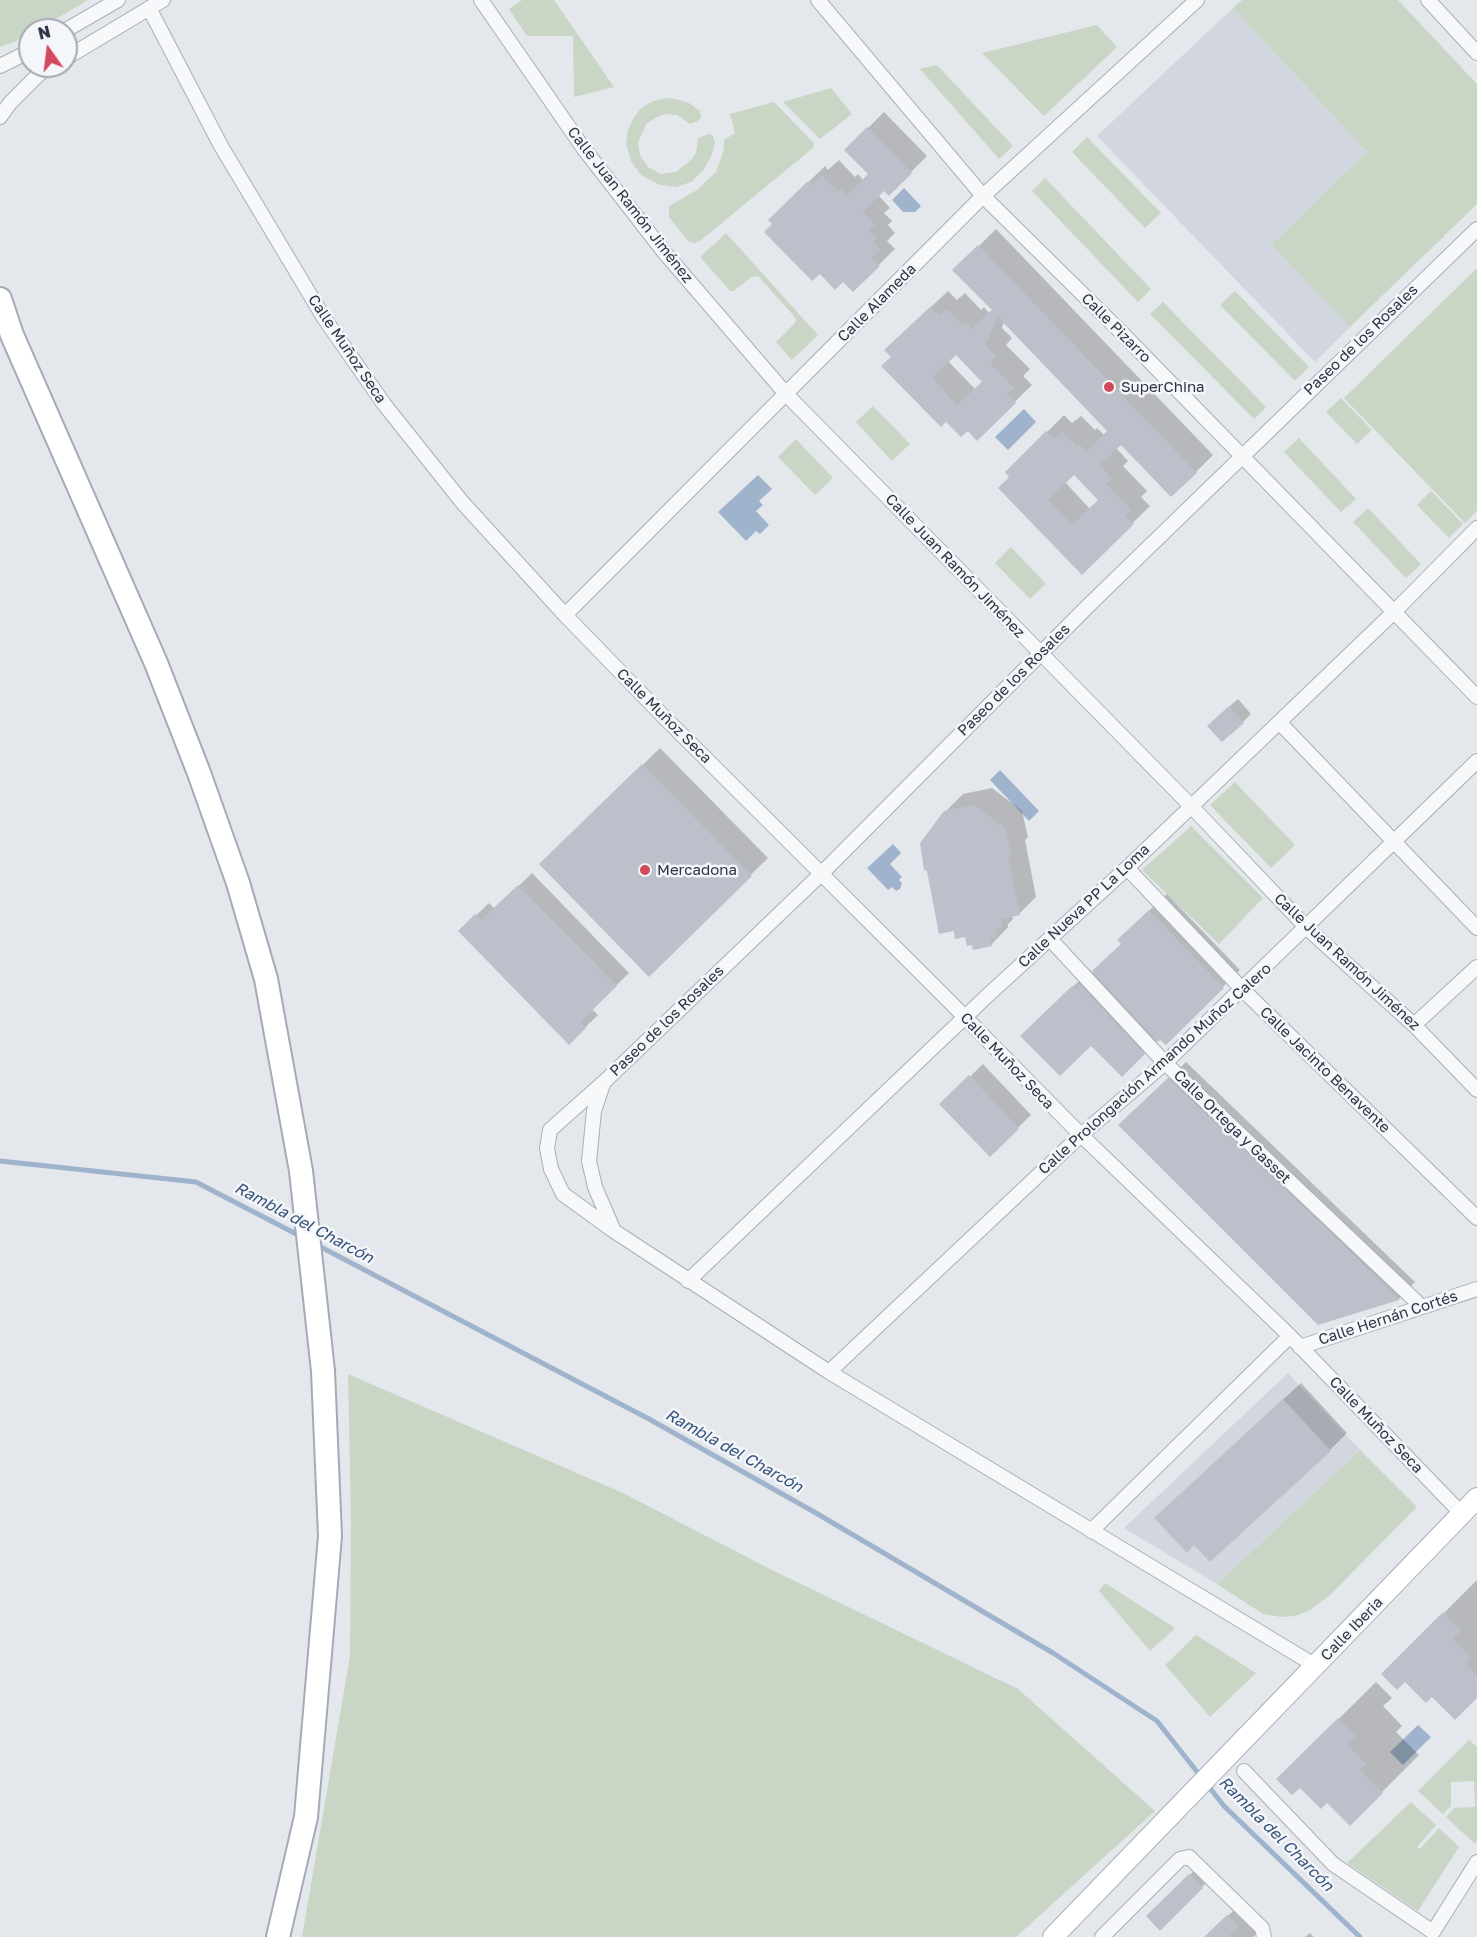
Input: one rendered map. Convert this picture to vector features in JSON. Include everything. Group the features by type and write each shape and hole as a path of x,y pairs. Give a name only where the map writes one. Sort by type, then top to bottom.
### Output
{"main road":[{"path":"0,298 6,328 156,663 238,883 266,979 301,1171 323,1371 330,1536 306,1817 278,1937"},
{"name":"Calle Iberia","path":"1053,1937 1477,1498"}],"street":[{"path":"78,23 118,0"},
{"path":"78,51 163,0"},
{"name":"Calle Juan Ramón Jiménez","path":"481,0 591,159 664,252 786,394 1191,806 1307,928 1414,1025 1477,1090"},
{"name":"Calle Pizarro","path":"818,0 983,196 1121,332 1477,697"},
{"name":"Calle Alameda","path":"565,615 983,196 1197,0"},
{"path":"1428,0 1477,53"},
{"name":"Calle Muñoz Seca","path":"149,8 221,146 324,318 384,404 462,502 565,615 1081,1135 1295,1342 1462,1514"},
{"path":"0,66 18,57"},
{"path":"0,117 35,78"},
{"name":"Paseo de los Rosales","path":"614,1231 563,1194 558,1186 546,1148 550,1130 604,1082 822,873 1090,604 1477,229"},
{"name":"Calle Nueva PP La Loma","path":"688,1281 1127,868 1394,612 1477,528"},
{"path":"1279,722 1477,928"},
{"name":"Calle Prolongación Armando Muñoz Calero","path":"829,1372 1081,1135 1165,1063 1243,990 1477,761"},
{"name":"Calle Jacinto Benavente","path":"1127,868 1243,990 1477,1218"},
{"name":"Calle Ortega y Gasset","path":"1050,939 1165,1063 1422,1307"},
{"path":"1414,1025 1477,967"},
{"path":"604,1082 594,1111 589,1161 595,1187 614,1231 829,1372 1316,1666"},
{"name":"Calle Hernán Cortés","path":"1295,1342 1422,1307 1477,1289"},
{"path":"1091,1531 1295,1342"},
{"path":"1244,1771 1333,1864 1433,1932 1477,1862"},
{"path":"1102,1937 1180,1859 1189,1857 1262,1928 1264,1937"}],"shaded area":[{"path":"1233,8 1445,236 1315,362 1097,136"},
{"path":"1288,1373 1360,1450 1217,1584 1124,1528"}],"green space":[{"path":"0,0 88,0 57,18 18,18 18,40 0,47"},
{"path":"522,0 554,0 614,87 574,97 573,36 527,36 509,9"},
{"path":"1242,0 1398,0 1477,84 1477,204 1350,327 1272,245 1367,152 1233,8"},
{"path":"1097,25 1117,47 1044,116 982,53"},
{"path":"937,65 1013,146 999,159 920,69"},
{"path":"831,88 852,114 820,139 783,102"},
{"path":"669,98 689,103 700,111 701,117 690,124 677,115 666,114 646,124 638,143 640,155 648,167 661,174 676,172 696,153 698,138 709,134 715,142 712,155 704,169 691,182 676,187 660,185 641,175 631,161 626,144 628,130 641,108 653,101"},
{"path":"774,102 814,143 813,148 701,240 695,243 689,242 669,217 669,206 697,190 716,172 724,149 724,140 735,133 730,114"},
{"path":"1087,137 1161,213 1145,228 1072,152"},
{"path":"1045,178 1151,289 1138,302 1032,191"},
{"path":"726,233 818,335 792,360 776,342 795,323 796,319 793,315 758,276 751,277 734,291 730,291 700,257"},
{"path":"1477,268 1477,511 1465,523 1344,398"},
{"path":"1235,291 1309,367 1295,381 1220,305"},
{"path":"1163,302 1266,407 1254,419 1150,314"},
{"path":"1341,398 1372,430 1357,444 1326,412"},
{"path":"873,406 910,444 892,461 856,422"},
{"path":"1299,438 1356,499 1341,512 1284,452"},
{"path":"796,439 833,478 815,495 778,457"},
{"path":"1431,491 1463,524 1449,538 1417,505"},
{"path":"1368,508 1421,564 1406,578 1353,522"},
{"path":"1011,547 1046,584 1030,599 995,563"},
{"path":"1235,782 1295,845 1271,868 1210,805"},
{"path":"1191,826 1263,898 1219,944 1142,870"},
{"path":"348,1374 623,1493 770,1569 1018,1689 1155,1811 1016,1937 302,1937 350,1656 351,1519"},
{"path":"1360,1450 1417,1507 1330,1595 1310,1610 1295,1616 1281,1617 1263,1614 1217,1584"},
{"path":"1105,1583 1175,1628 1150,1651 1099,1591"},
{"path":"1196,1635 1256,1673 1210,1717 1165,1665"},
{"path":"1469,1740 1477,1747 1477,1841 1475,1844 1446,1817 1454,1808 1475,1807 1474,1781 1451,1782 1451,1806 1443,1814 1418,1791"},
{"path":"1411,1802 1436,1825 1417,1847 1420,1849 1439,1828 1459,1847 1418,1911 1347,1863"}],"water":[{"path":"904,188 921,206 915,212 903,212 892,200"},
{"path":"1024,409 1036,422 1008,450 995,437"},
{"path":"758,475 772,489 759,501 763,505 756,511 769,525 760,534 756,531 746,541 718,512"},
{"path":"1000,770 1039,811 1029,821 990,780"},
{"path":"893,844 901,853 890,864 902,877 899,880 902,883 900,889 896,891 892,887 888,890 867,868"},
{"path":"1418,1725 1431,1737 1403,1765 1390,1752"}],"building":[{"path":"867,127 912,173 889,196 884,191 863,212 875,225 869,230 877,238 873,242 880,250 872,258 880,266 853,292 843,282 835,290 820,274 812,281 764,232 772,224 768,220 808,181 811,185 822,175 838,192 841,189 847,196 868,174 844,150"},
{"path":"978,245 1197,473 1171,497 1121,445 1099,465 1112,479 1106,484 1131,510 1125,515 1134,524 1082,575 998,488 1009,477 1005,472 1046,431 1054,439 1063,432 1087,452 1107,431 998,317 985,345 996,356 990,363 1014,388 1007,394 1016,403 977,441 968,431 961,437 946,422 941,427 881,366 891,357 884,350 930,307 939,316 947,309 963,326 966,323 971,329 992,310 952,270","holes":["956,355 982,382 957,405 932,378","1074,475 1098,500 1072,525 1048,500"]},
{"path":"1229,706 1244,723 1222,742 1207,726"},
{"name":"Mercadona","path":"642,764 752,876 649,977 539,864"},
{"path":"974,805 1006,829 1011,856 1008,857 1020,915 1001,919 1002,928 995,929 997,937 990,939 992,946 973,950 972,945 967,946 965,937 955,939 954,931 939,934 920,843 944,811"},
{"path":"518,885 617,986 580,1022 586,1028 569,1045 458,931 475,914 481,920"},
{"path":"1149,910 1224,988 1166,1045 1160,1040 1158,1042 1092,971 1121,944 1117,940"},
{"path":"1079,984 1145,1054 1122,1077 1091,1046 1060,1076 1020,1036 1072,986 1075,989"},
{"path":"969,1075 1019,1129 990,1157 939,1104"},
{"path":"1168,1078 1399,1300 1318,1325 1118,1125"},
{"path":"1283,1399 1331,1451 1210,1562 1194,1545 1187,1553 1154,1518"},
{"path":"1443,1612 1461,1630 1453,1639 1472,1658 1465,1664 1477,1676 1477,1698 1455,1720 1432,1697 1426,1703 1405,1682 1397,1690 1381,1674"},
{"path":"1338,1718 1356,1736 1347,1744 1366,1764 1360,1770 1383,1793 1350,1826 1327,1803 1321,1809 1300,1788 1292,1795 1276,1779"},
{"path":"1189,1874 1203,1888 1160,1931 1146,1916"},
{"path":"1227,1915 1239,1926 1228,1937 1204,1937"}],"waterway":[{"name":"Rambla del Charcón","path":"0,1161 196,1182 302,1237"},
{"name":"Rambla del Charcón","path":"315,1244 649,1419 816,1513 1053,1653 1157,1721 1224,1806 1360,1937"}],"place":[{"name":"SuperChina","path":"1109,387"},
{"name":"Mercadona","path":"645,870"}]}
